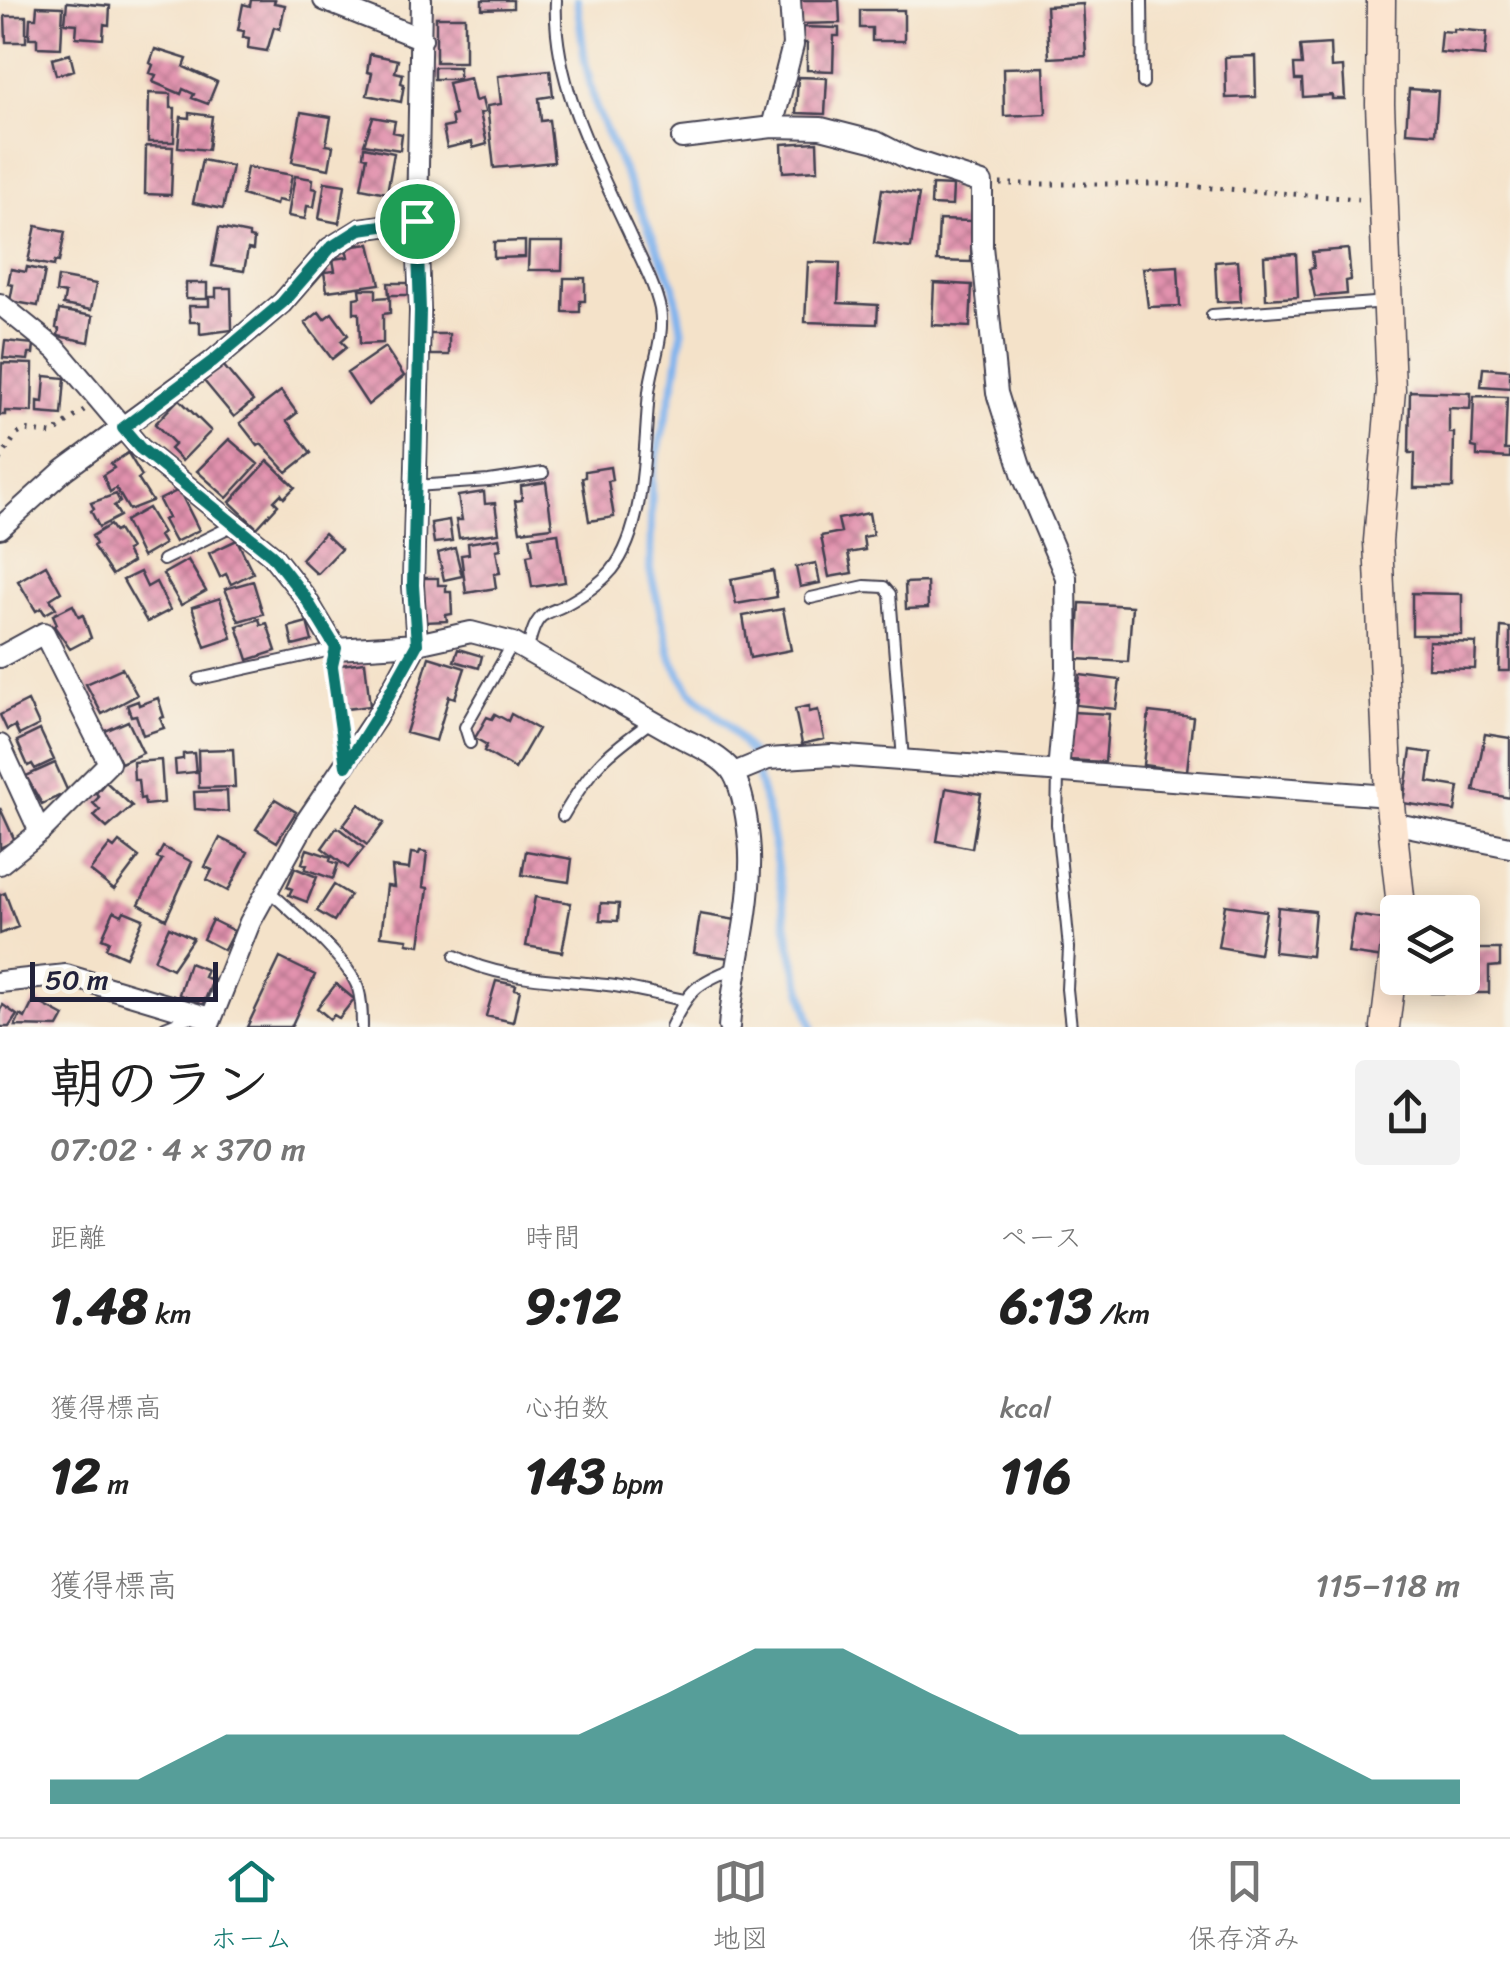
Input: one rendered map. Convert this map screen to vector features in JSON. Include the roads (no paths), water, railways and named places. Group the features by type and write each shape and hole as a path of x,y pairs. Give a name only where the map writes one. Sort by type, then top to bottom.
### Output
{"street":[{"path":"324,0 422,39"},
{"path":"0,982 66,975 205,1020 250,922 305,823 346,766 417,644 413,585 420,311 417,221 421,0"},
{"path":"772,127 793,44 790,0"},
{"path":"1381,0 1383,200 1391,390 1378,541 1390,810 1400,895"},
{"path":"682,138 772,127 821,128 876,142 909,159 982,183 982,246 997,392 1023,476 1066,577 1067,669 1058,772"},
{"path":"0,528 64,470 213,361 282,303 330,248 360,229 417,221"},
{"path":"0,304 56,350 140,448 272,555 305,597 336,648 417,644 470,632 520,648 740,770 768,759 832,755 1058,772 1390,810 1510,847"},
{"path":"0,657 44,633 110,762 40,832 0,864"},
{"path":"0,745 40,832"},
{"path":"729,1027 750,865 740,770"},
{"path":"1385,1027 1389,995"}],"lane":[{"path":"470,743 465,727 541,617 588,591 611,570 622,553 634,522 660,332 660,310 647,272 596,162 572,96 555,35 556,0"},
{"path":"1142,0 1143,83"},
{"path":"1212,315 1388,302"},
{"path":"414,486 543,473"},
{"path":"163,560 237,524"},
{"path":"811,598 864,586 884,587 890,594 903,760"},
{"path":"199,678 336,648 332,666 346,766"},
{"path":"563,816 586,776 606,754 652,721"},
{"path":"1058,772 1057,824 1069,948 1067,990 1071,1027"},
{"path":"268,890 324,943 357,985 362,1027"},
{"path":"455,956 496,972 614,986 684,1000"},
{"path":"671,1027 684,1000 710,978 735,968"},
{"path":"164,1027 205,1020"}],"waterway":[{"path":"577,0 596,108 674,286 682,332 652,476 650,570 672,660 690,691 726,723 751,754 769,817 790,945 812,1027"}]}
